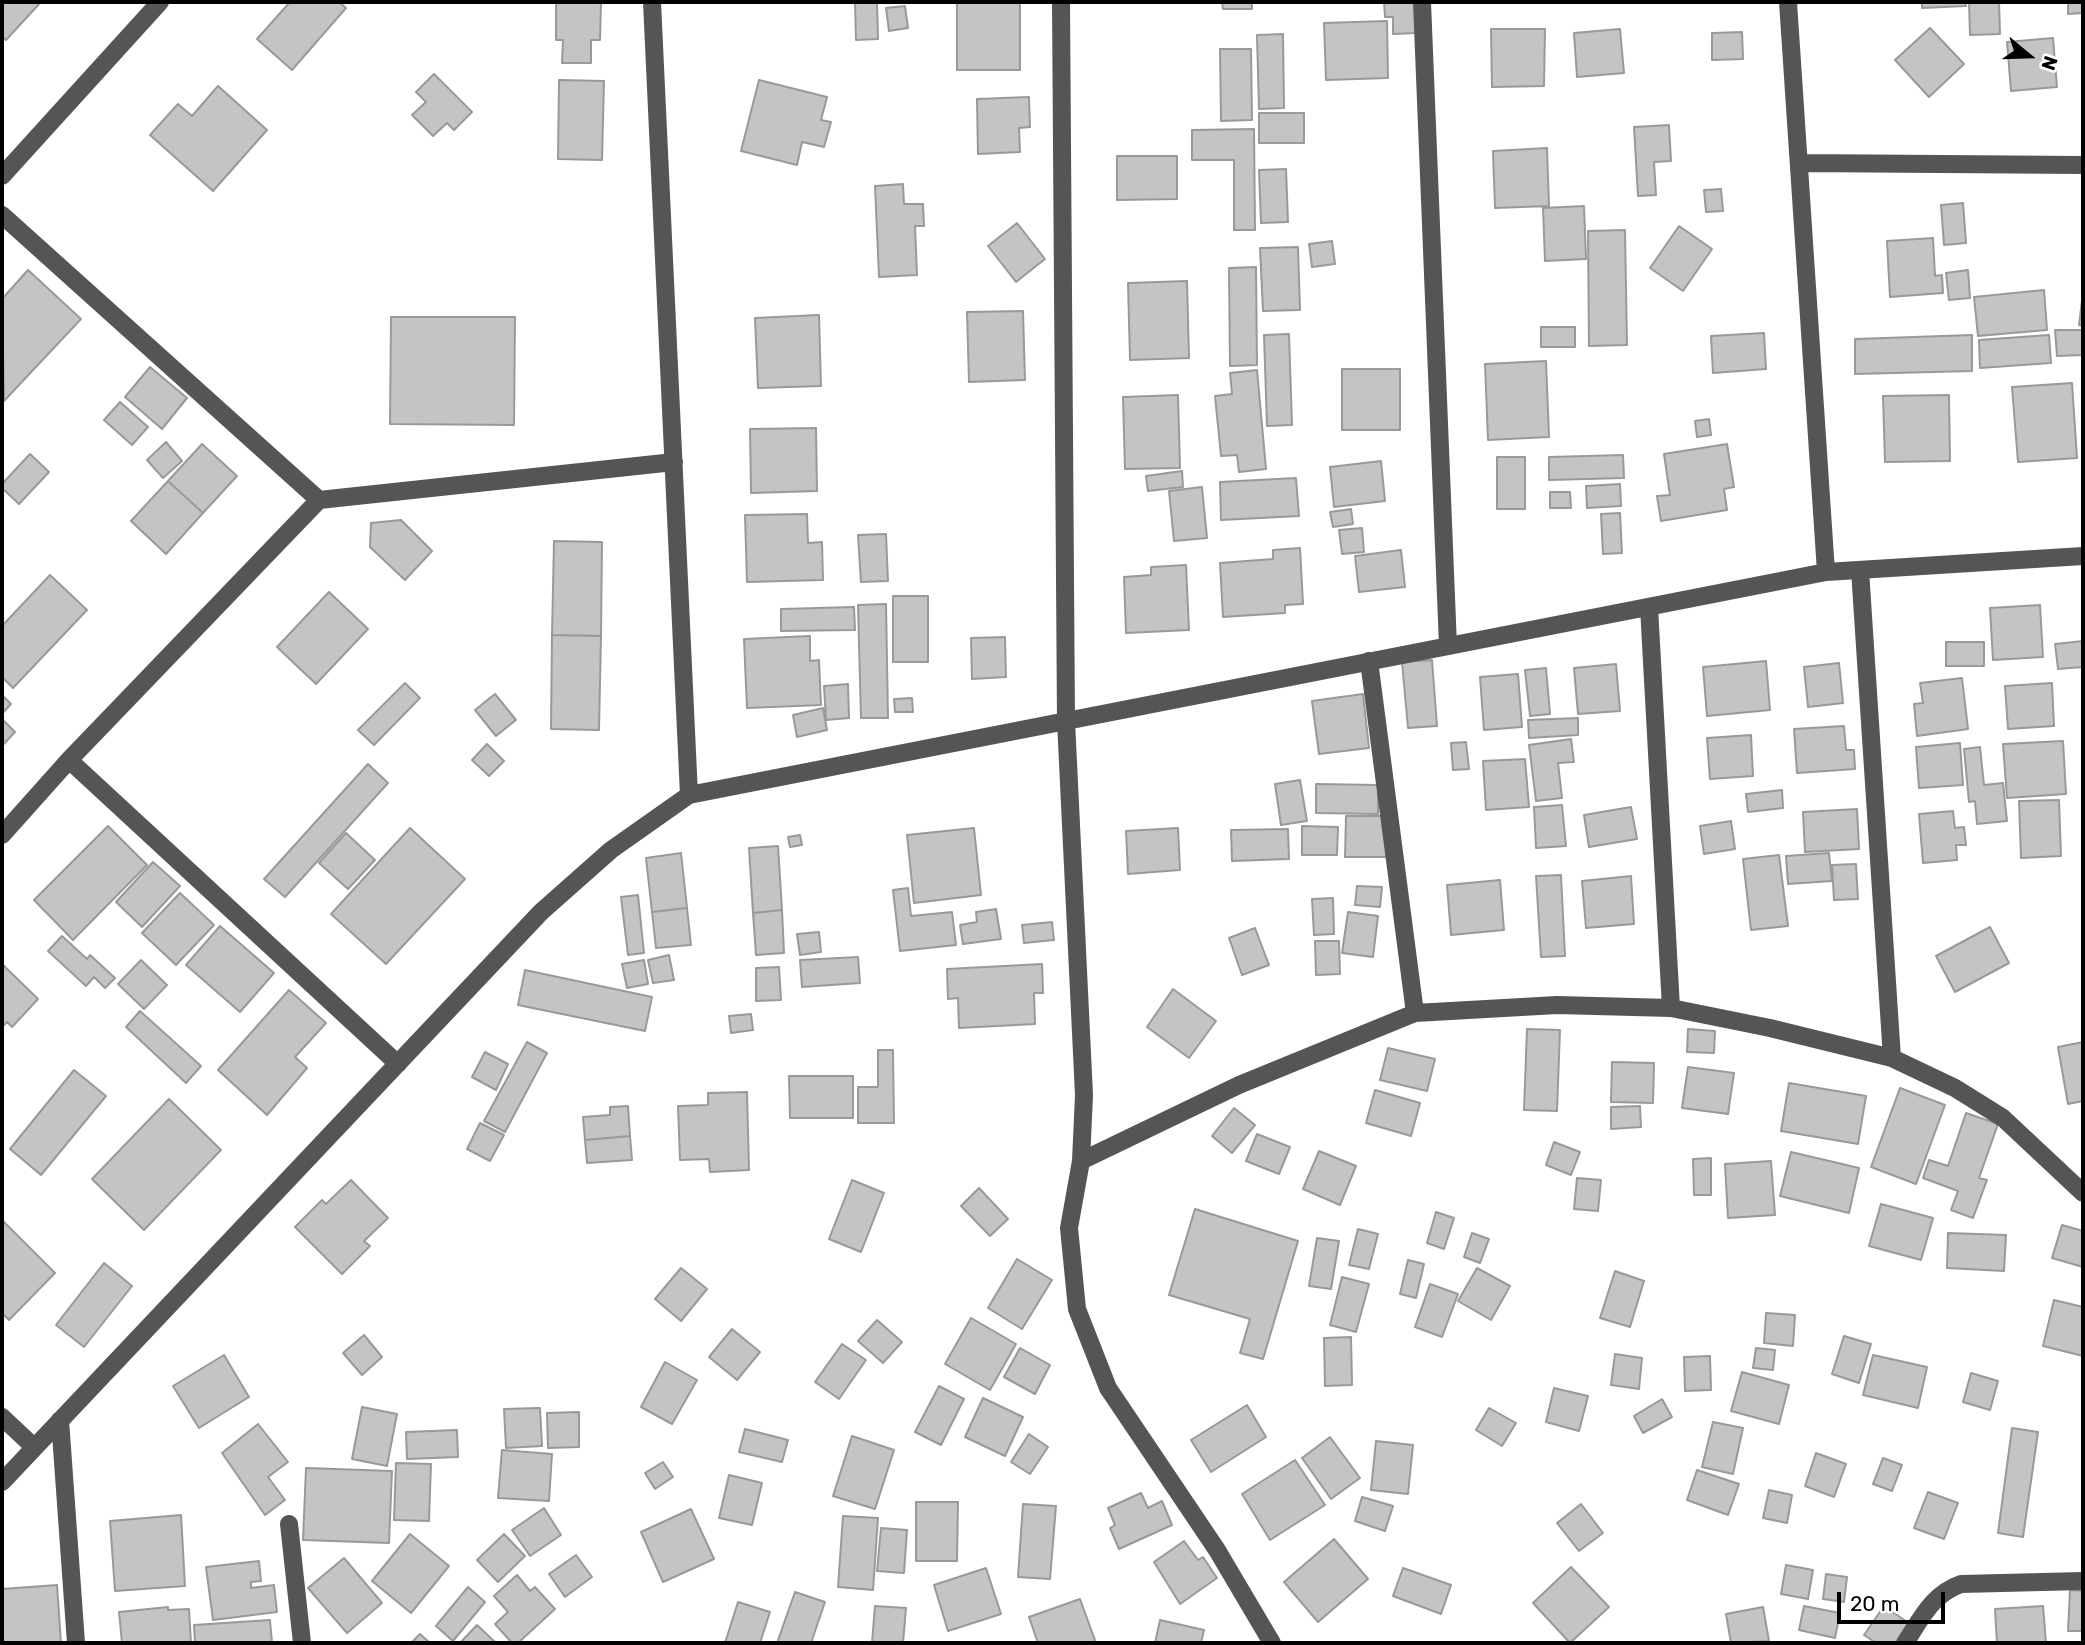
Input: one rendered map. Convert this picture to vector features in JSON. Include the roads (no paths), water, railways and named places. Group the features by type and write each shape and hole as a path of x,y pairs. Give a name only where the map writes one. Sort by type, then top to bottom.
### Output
{"street":[{"path":"2,176 160,2"},
{"path":"652,2 689,795"},
{"path":"1061,2 1066,721 1084,1095 1081,1161 1069,1228 1077,1309 1104,1377 1151,1455 1217,1550 1272,1643"},
{"path":"1422,2 1448,646"},
{"path":"1788,2 1826,572"},
{"path":"1799,163 2083,165"},
{"path":"2,215 318,500"},
{"path":"2,835 69,760 318,500 674,463"},
{"path":"2,1482 541,912 611,850 689,795 1826,572 2083,556"},
{"path":"1860,570 1892,1058"},
{"path":"1649,607 1671,1008"},
{"path":"1369,661 1415,1013"},
{"path":"69,760 398,1064"},
{"path":"1081,1161 1239,1085 1415,1013 1557,1004 1671,1008 1770,1028 1892,1058 1955,1088 2003,1118 2083,1194"},
{"path":"2,1417 34,1447"},
{"path":"60,1420 76,1643"},
{"path":"289,1524 302,1643"},
{"path":"1905,1643 1933,1601 1953,1587 2083,1581"}]}
